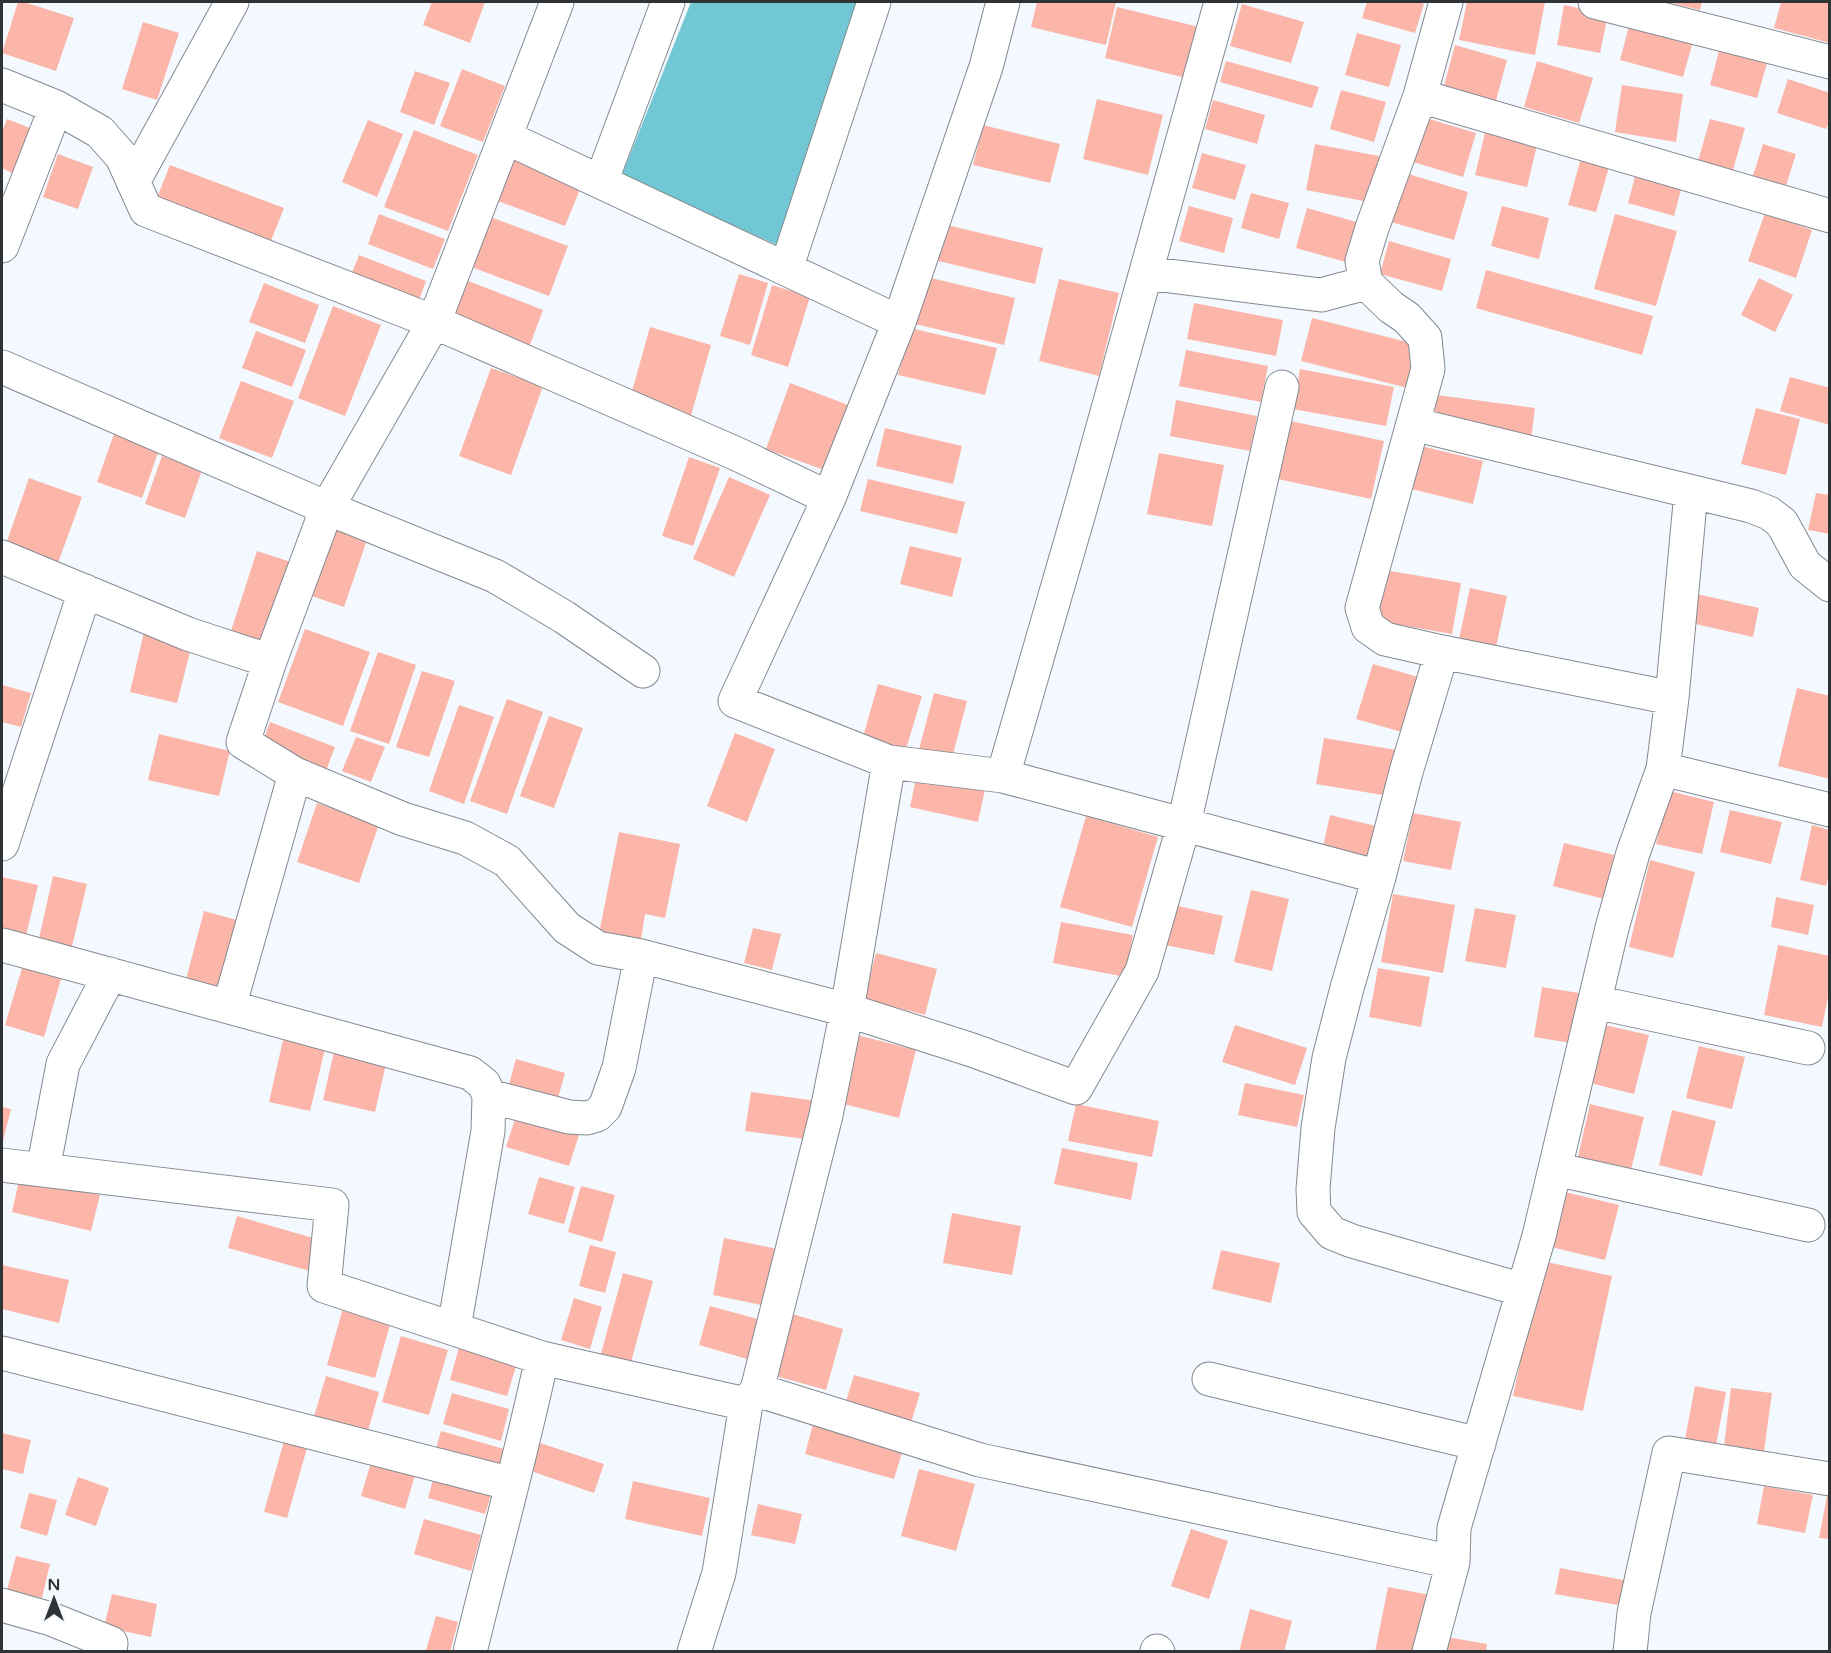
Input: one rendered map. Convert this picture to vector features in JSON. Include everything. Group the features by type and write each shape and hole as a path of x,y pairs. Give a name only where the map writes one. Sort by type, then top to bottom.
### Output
{"street":[{"path":"133,182 232,2"},
{"path":"557,2 434,322 327,508 270,661 243,742 295,774 403,819 465,838 507,861 567,928 598,948 641,956 847,1010 972,1050 1076,1088 1142,971 1184,824 1282,387"},
{"path":"601,182 668,2"},
{"path":"786,269 874,2"},
{"path":"1003,2 986,67 899,322 829,498 735,701 889,762 1003,776 1379,877"},
{"path":"1003,776 1078,517 1221,2"},
{"path":"1446,2 1420,96 1362,261 1366,283 1391,307 1407,318 1425,338 1428,369 1362,608 1368,627 1385,639 1672,698"},
{"path":"1595,2 1830,62"},
{"path":"2,85 56,107 100,132 122,157 146,210 434,322 738,454 829,498"},
{"path":"1420,96 1830,216"},
{"path":"2,246 56,107"},
{"path":"505,136 899,322"},
{"path":"1146,273 1321,295 1366,283"},
{"path":"2,367 327,508 495,576 564,617 643,671"},
{"path":"1413,424 1751,506 1769,513 1782,523 1805,565 1830,585"},
{"path":"1429,1652 1453,1562 1454,1528 1539,1236 1612,928 1633,853 1663,769 1672,698 1691,492"},
{"path":"2,557 188,634 270,661"},
{"path":"2,844 85,591"},
{"path":"1442,652 1406,772 1329,1058 1317,1128 1313,1189 1314,1212 1332,1233 1352,1241 1523,1290"},
{"path":"694,1652 719,1573 752,1397 826,1115 847,1010 889,762"},
{"path":"1663,769 1830,810"},
{"path":"229,1007 295,774"},
{"path":"2,945 470,1073 484,1084 489,1096 488,1131 454,1328"},
{"path":"489,1096 569,1117 587,1118 597,1115 605,1107 619,1068 641,956"},
{"path":"43,1170 63,1064 110,974"},
{"path":"1595,1002 1808,1048"},
{"path":"2,1168 43,1170 332,1205 324,1286 542,1358 752,1397 980,1460 1453,1562"},
{"path":"1555,1169 1808,1225"},
{"path":"2,1353 512,1484"},
{"path":"470,1652 525,1439 542,1358"},
{"path":"1209,1379 1479,1444"},
{"path":"1630,1652 1634,1613 1669,1453 1830,1479"},
{"path":"2,1605 51,1619 111,1643 110,1652"}],"water":[{"path":"691,2 859,2 780,246 621,177"}],"building":[{"path":"18,2 74,18 56,71 2,53"},
{"path":"432,2 485,2 470,43 423,25"},
{"path":"1037,2 1116,2 1106,45 1031,27"},
{"path":"1367,2 1424,4 1415,33 1362,18"},
{"path":"1467,2 1545,2 1535,55 1459,40"},
{"path":"1667,2 1702,2 1700,10"},
{"path":"1781,2 1830,2 1830,43 1774,28"},
{"path":"1242,4 1304,22 1291,63 1230,46"},
{"path":"1564,5 1608,14 1600,53 1557,45"},
{"path":"1117,7 1199,27 1186,78 1105,58"},
{"path":"143,22 179,33 157,100 122,89"},
{"path":"1630,22 1694,38 1683,77 1620,60"},
{"path":"1357,33 1401,45 1389,87 1345,75"},
{"path":"1455,45 1507,60 1494,108 1442,93"},
{"path":"1720,47 1768,60 1757,98 1710,85"},
{"path":"1226,61 1319,87 1312,108 1220,82"},
{"path":"1537,61 1593,78 1579,123 1524,107"},
{"path":"462,69 505,86 483,142 440,126"},
{"path":"415,71 450,83 434,125 400,112"},
{"path":"1788,79 1830,93 1830,119 1826,129 1777,113"},
{"path":"1622,85 1683,94 1676,142 1615,132"},
{"path":"1341,90 1386,102 1374,142 1330,129"},
{"path":"1097,99 1163,115 1148,175 1083,159"},
{"path":"1213,100 1265,115 1257,144 1205,129"},
{"path":"1426,118 1476,133 1463,177 1413,162"},
{"path":"7,119 35,130 16,175 2,168 2,132"},
{"path":"1710,119 1745,128 1731,177 1696,168"},
{"path":"368,120 403,134 377,197 342,182"},
{"path":"983,125 1060,144 1050,183 973,165"},
{"path":"414,130 478,155 448,231 384,207"},
{"path":"1485,133 1537,145 1527,187 1475,175"},
{"path":"1315,144 1384,157 1374,203 1306,190"},
{"path":"1763,144 1796,154 1783,195 1750,185"},
{"path":"1202,153 1246,165 1235,200 1192,188"},
{"path":"58,154 93,167 78,209 43,197"},
{"path":"512,155 583,182 565,226 495,200"},
{"path":"1581,158 1609,167 1596,212 1568,205"},
{"path":"170,165 284,208 271,241 157,198"},
{"path":"1637,169 1683,182 1674,216 1628,203"},
{"path":"1405,173 1468,192 1454,240 1391,222"},
{"path":"1251,193 1289,203 1279,239 1241,228"},
{"path":"1189,206 1233,218 1224,253 1179,241"},
{"path":"1502,206 1549,218 1539,259 1491,246"},
{"path":"1307,208 1360,223 1349,263 1296,248"},
{"path":"1765,213 1812,230 1796,278 1748,261"},
{"path":"379,214 445,239 433,269 368,244"},
{"path":"1615,214 1677,231 1656,306 1594,289"},
{"path":"485,215 568,246 549,296 466,265"},
{"path":"943,224 1043,248 1035,284 934,260"},
{"path":"1389,241 1451,259 1442,291 1380,274"},
{"path":"359,255 426,281 416,308 348,283"},
{"path":"1486,270 1653,316 1642,355 1476,308"},
{"path":"739,274 768,283 750,345 720,336"},
{"path":"927,277 1015,298 1004,345 915,324"},
{"path":"1759,278 1793,295 1775,332 1741,315"},
{"path":"1059,279 1119,293 1099,376 1039,361"},
{"path":"466,280 543,310 528,350 450,320"},
{"path":"264,283 319,305 305,343 249,322"},
{"path":"772,285 810,297 788,367 751,355"},
{"path":"1194,303 1283,320 1276,356 1187,339"},
{"path":"333,306 381,325 345,416 298,398"},
{"path":"1312,318 1419,345 1408,388 1301,361"},
{"path":"650,327 711,345 690,419 629,402"},
{"path":"910,328 997,348 985,395 898,375"},
{"path":"256,331 306,350 292,387 242,368"},
{"path":"1186,350 1268,366 1261,402 1179,386"},
{"path":"491,368 543,386 511,475 459,456"},
{"path":"1300,369 1394,387 1386,426 1293,409"},
{"path":"1790,377 1830,388 1830,425 1780,411"},
{"path":"241,381 294,401 272,458 219,438"},
{"path":"790,383 851,406 827,471 766,449"},
{"path":"1437,395 1535,408 1531,440 1433,426"},
{"path":"1176,400 1257,416 1250,451 1170,436"},
{"path":"1756,408 1800,419 1786,475 1741,464"},
{"path":"1286,420 1384,441 1371,499 1273,478"},
{"path":"885,428 962,446 953,484 876,466"},
{"path":"114,434 159,450 142,498 97,482"},
{"path":"1417,445 1483,461 1473,504 1407,488"},
{"path":"1159,453 1224,465 1212,526 1147,514"},
{"path":"162,456 202,470 185,518 145,504"},
{"path":"689,457 720,468 693,546 662,536"},
{"path":"729,477 770,495 734,577 693,559"},
{"path":"29,478 82,497 58,563 6,544"},
{"path":"868,479 965,502 957,534 860,511"},
{"path":"1816,493 1830,495 1830,534 1808,530"},
{"path":"328,527 367,540 344,607 306,594"},
{"path":"910,546 962,558 952,597 900,584"},
{"path":"257,551 297,564 272,644 231,631"},
{"path":"1385,570 1461,583 1452,634 1377,621"},
{"path":"1470,588 1507,596 1496,647 1459,639"},
{"path":"1697,594 1759,608 1753,637 1691,623"},
{"path":"305,629 370,652 343,726 278,702"},
{"path":"144,632 192,644 177,703 130,692"},
{"path":"378,652 416,665 389,744 350,731"},
{"path":"1373,664 1418,677 1402,732 1356,719"},
{"path":"422,671 455,681 429,757 396,747"},
{"path":"878,684 922,696 906,749 863,737"},
{"path":"2,685 31,693 21,727 2,722"},
{"path":"1797,688 1830,696 1830,779 1778,766"},
{"path":"934,693 967,701 951,762 918,753"},
{"path":"507,699 543,712 507,814 470,801"},
{"path":"459,705 494,717 464,804 429,791"},
{"path":"549,716 583,728 554,808 520,796"},
{"path":"270,722 335,747 322,781 257,756"},
{"path":"735,733 775,749 747,822 707,806"},
{"path":"159,734 230,751 219,796 148,780"},
{"path":"356,737 385,747 371,782 342,771"},
{"path":"1324,738 1403,751 1395,797 1316,784"},
{"path":"917,773 985,789 978,822 910,807"},
{"path":"1669,791 1714,802 1702,854 1656,844"},
{"path":"317,803 379,824 359,883 297,862"},
{"path":"1730,810 1782,822 1771,864 1720,852"},
{"path":"1413,813 1461,822 1451,870 1403,861"},
{"path":"1330,815 1380,827 1370,871 1320,860"},
{"path":"1086,816 1158,837 1132,927 1060,907"},
{"path":"1812,825 1830,830 1830,870 1826,886 1800,880"},
{"path":"619,832 680,844 665,918 645,914 640,946 598,939"},
{"path":"1564,843 1623,857 1612,901 1553,886"},
{"path":"1650,860 1695,872 1673,958 1629,947"},
{"path":"53,876 87,884 69,959 36,952"},
{"path":"2,877 38,885 25,940 2,934"},
{"path":"1251,890 1289,899 1272,971 1234,962"},
{"path":"1393,894 1455,905 1443,973 1381,962"},
{"path":"1776,897 1814,905 1808,935 1771,927"},
{"path":"1169,904 1223,916 1214,955 1160,944"},
{"path":"1475,908 1516,915 1506,968 1465,961"},
{"path":"204,911 237,920 217,995 184,987"},
{"path":"1061,922 1133,935 1125,977 1053,963"},
{"path":"753,928 781,934 772,970 744,963"},
{"path":"1778,945 1830,956 1830,987 1822,1027 1764,1015"},
{"path":"876,953 937,969 925,1015 864,999"},
{"path":"22,968 61,979 44,1037 5,1025"},
{"path":"1378,968 1430,977 1421,1027 1369,1017"},
{"path":"1542,987 1585,994 1577,1044 1534,1037"},
{"path":"1235,1025 1307,1048 1295,1085 1222,1062"},
{"path":"1604,1025 1649,1035 1634,1094 1590,1083"},
{"path":"853,1034 916,1050 899,1118 836,1102"},
{"path":"283,1040 325,1049 310,1111 269,1102"},
{"path":"1699,1046 1745,1057 1732,1109 1686,1098"},
{"path":"334,1052 386,1064 375,1112 323,1100"},
{"path":"516,1059 565,1073 553,1116 504,1102"},
{"path":"1245,1083 1304,1095 1297,1127 1238,1115"},
{"path":"751,1092 817,1101 812,1140 745,1131"},
{"path":"1076,1104 1159,1121 1152,1157 1068,1141"},
{"path":"1590,1104 1644,1117 1630,1174 1577,1161"},
{"path":"2,1107 11,1109 2,1145"},
{"path":"1672,1110 1716,1121 1702,1176 1659,1165"},
{"path":"517,1113 580,1132 569,1166 506,1147"},
{"path":"1062,1148 1138,1163 1131,1200 1054,1184"},
{"path":"20,1176 100,1195 91,1231 12,1212"},
{"path":"539,1177 575,1187 564,1224 528,1214"},
{"path":"581,1186 615,1195 602,1242 568,1232"},
{"path":"1565,1192 1619,1205 1605,1260 1551,1247"},
{"path":"952,1213 1021,1226 1012,1275 943,1263"},
{"path":"237,1216 320,1240 310,1271 228,1248"},
{"path":"724,1238 782,1250 771,1307 713,1295"},
{"path":"590,1245 616,1252 605,1293 579,1286"},
{"path":"1221,1250 1280,1263 1271,1303 1212,1289"},
{"path":"1542,1261 1612,1276 1583,1411 1513,1396"},
{"path":"2,1265 69,1280 59,1323 2,1309"},
{"path":"623,1273 653,1281 630,1366 600,1357"},
{"path":"574,1298 602,1307 590,1349 561,1340"},
{"path":"710,1306 765,1321 754,1361 699,1345"},
{"path":"343,1308 391,1321 375,1378 327,1365"},
{"path":"789,1313 843,1329 826,1390 772,1375"},
{"path":"401,1336 448,1350 429,1415 382,1402"},
{"path":"459,1347 517,1363 507,1396 450,1380"},
{"path":"854,1375 920,1393 910,1426 844,1408"},
{"path":"326,1376 379,1392 366,1438 312,1423"},
{"path":"1695,1386 1726,1392 1716,1445 1685,1439"},
{"path":"1731,1388 1772,1393 1764,1451 1724,1446"},
{"path":"452,1393 509,1409 501,1441 443,1424"},
{"path":"813,1424 903,1449 894,1479 805,1454"},
{"path":"441,1431 514,1452 506,1481 433,1459"},
{"path":"2,1433 31,1440 23,1474 2,1469"},
{"path":"286,1434 309,1441 287,1518 264,1512"},
{"path":"540,1443 604,1464 594,1493 531,1471"},
{"path":"372,1459 416,1472 405,1509 361,1496"},
{"path":"919,1469 975,1484 956,1551 901,1536"},
{"path":"434,1476 492,1492 485,1514 428,1498"},
{"path":"78,1477 109,1488 96,1526 65,1515"},
{"path":"633,1481 710,1498 702,1536 625,1519"},
{"path":"1764,1486 1813,1495 1805,1533 1757,1524"},
{"path":"29,1493 57,1500 47,1536 20,1528"},
{"path":"1827,1496 1830,1496 1830,1539 1819,1538"},
{"path":"758,1504 802,1514 795,1544 751,1535"},
{"path":"424,1519 481,1535 471,1571 414,1554"},
{"path":"1191,1529 1228,1541 1209,1599 1171,1586"},
{"path":"16,1556 50,1564 42,1598 7,1590"},
{"path":"1560,1568 1629,1581 1624,1606 1555,1594"},
{"path":"1388,1587 1430,1595 1419,1652 1375,1652"},
{"path":"112,1594 157,1604 151,1637 104,1627"},
{"path":"1250,1609 1292,1621 1284,1652 1239,1652"},
{"path":"436,1616 458,1622 450,1652 426,1650"},
{"path":"1447,1637 1487,1644 1486,1652 1445,1652"}]}
